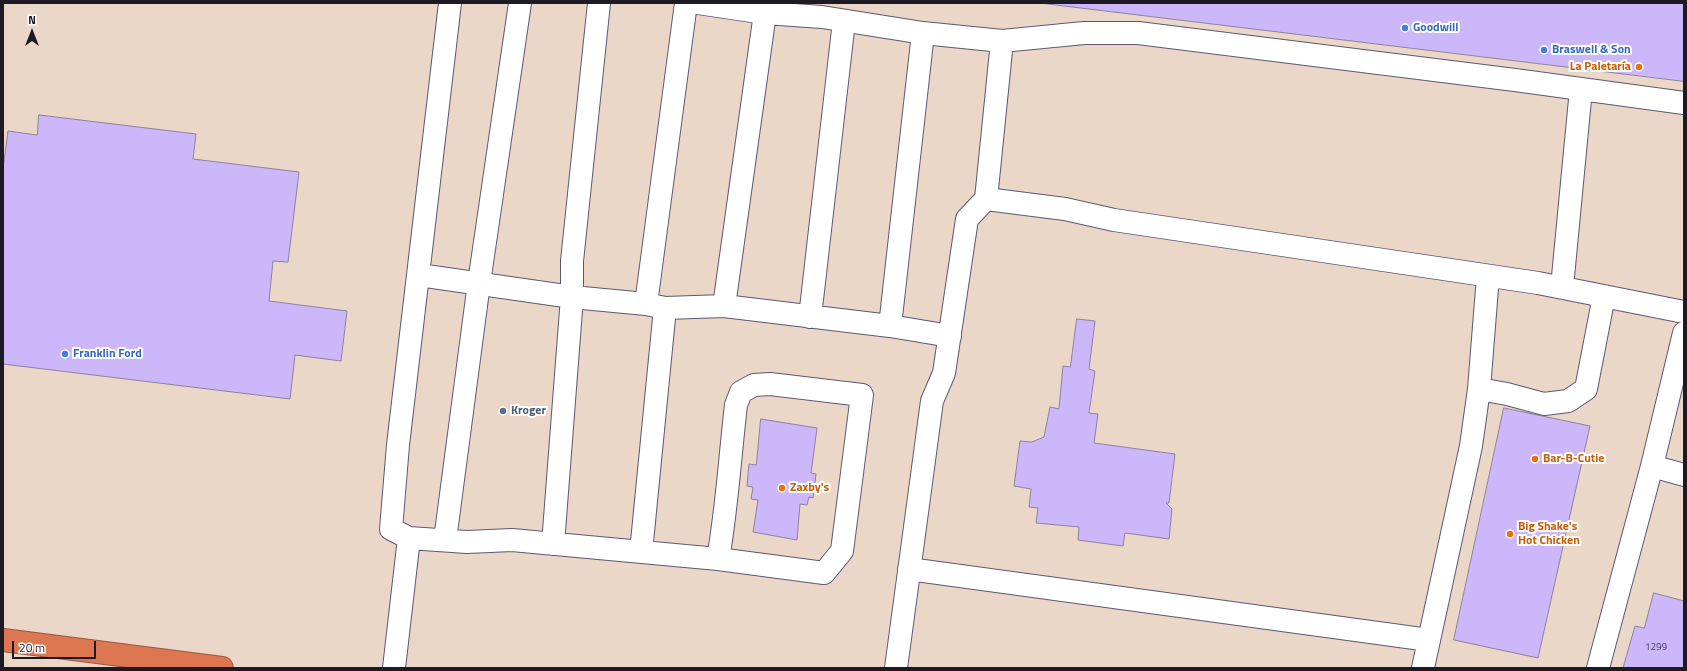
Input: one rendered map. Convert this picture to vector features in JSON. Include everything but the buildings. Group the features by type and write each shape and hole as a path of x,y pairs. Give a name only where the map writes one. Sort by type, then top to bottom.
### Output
{"highway":[{"path":"3,640 127,662 222,668"}],"lane":[{"path":"450,3 398,445 391,529 409,538 467,542 512,540 718,558 824,573 842,551 862,395 770,384 754,385 740,392 736,405 725,497 724,525 718,558"},
{"path":"445,540 479,283 520,3"},
{"path":"553,544 572,297 572,262 600,3"},
{"path":"641,552 655,306 686,3"},
{"path":"698,3 765,13 844,21 922,33 1002,42 1084,33 1138,33 1684,103"},
{"path":"724,306 765,13"},
{"path":"810,317 844,21"},
{"path":"890,326 922,33"},
{"path":"896,668 932,401 944,373 967,219 986,199 1002,42"},
{"path":"1562,288 1581,89"},
{"path":"986,199 1065,209 1114,220 1488,276 1562,288 1684,312"},
{"path":"419,275 572,297 655,306 724,306 890,326 950,336"},
{"path":"1423,668 1471,446 1479,389 1488,276"},
{"path":"1479,389 1507,394 1544,404 1568,401 1586,389 1604,296"},
{"path":"1598,668 1652,466 1684,333"},
{"path":"1652,466 1684,475"},
{"path":"394,668 409,538"},
{"path":"909,569 1429,640"}],"shaded area":[{"path":"3,3 1684,3 1684,668 3,668"}],"place":[{"name":"Goodwill","path":"1405,28"},
{"name":"Braswell & Son","path":"1544,50"},
{"name":"La Paletaría","path":"1639,67"},
{"name":"Franklin Ford","path":"65,354"},
{"name":"Kroger","path":"503,411"},
{"name":"Bar-B-Cutie","path":"1535,459"},
{"name":"Zaxby's","path":"782,488"},
{"name":"Big Shake's Hot Chicken","path":"1510,534"}]}
